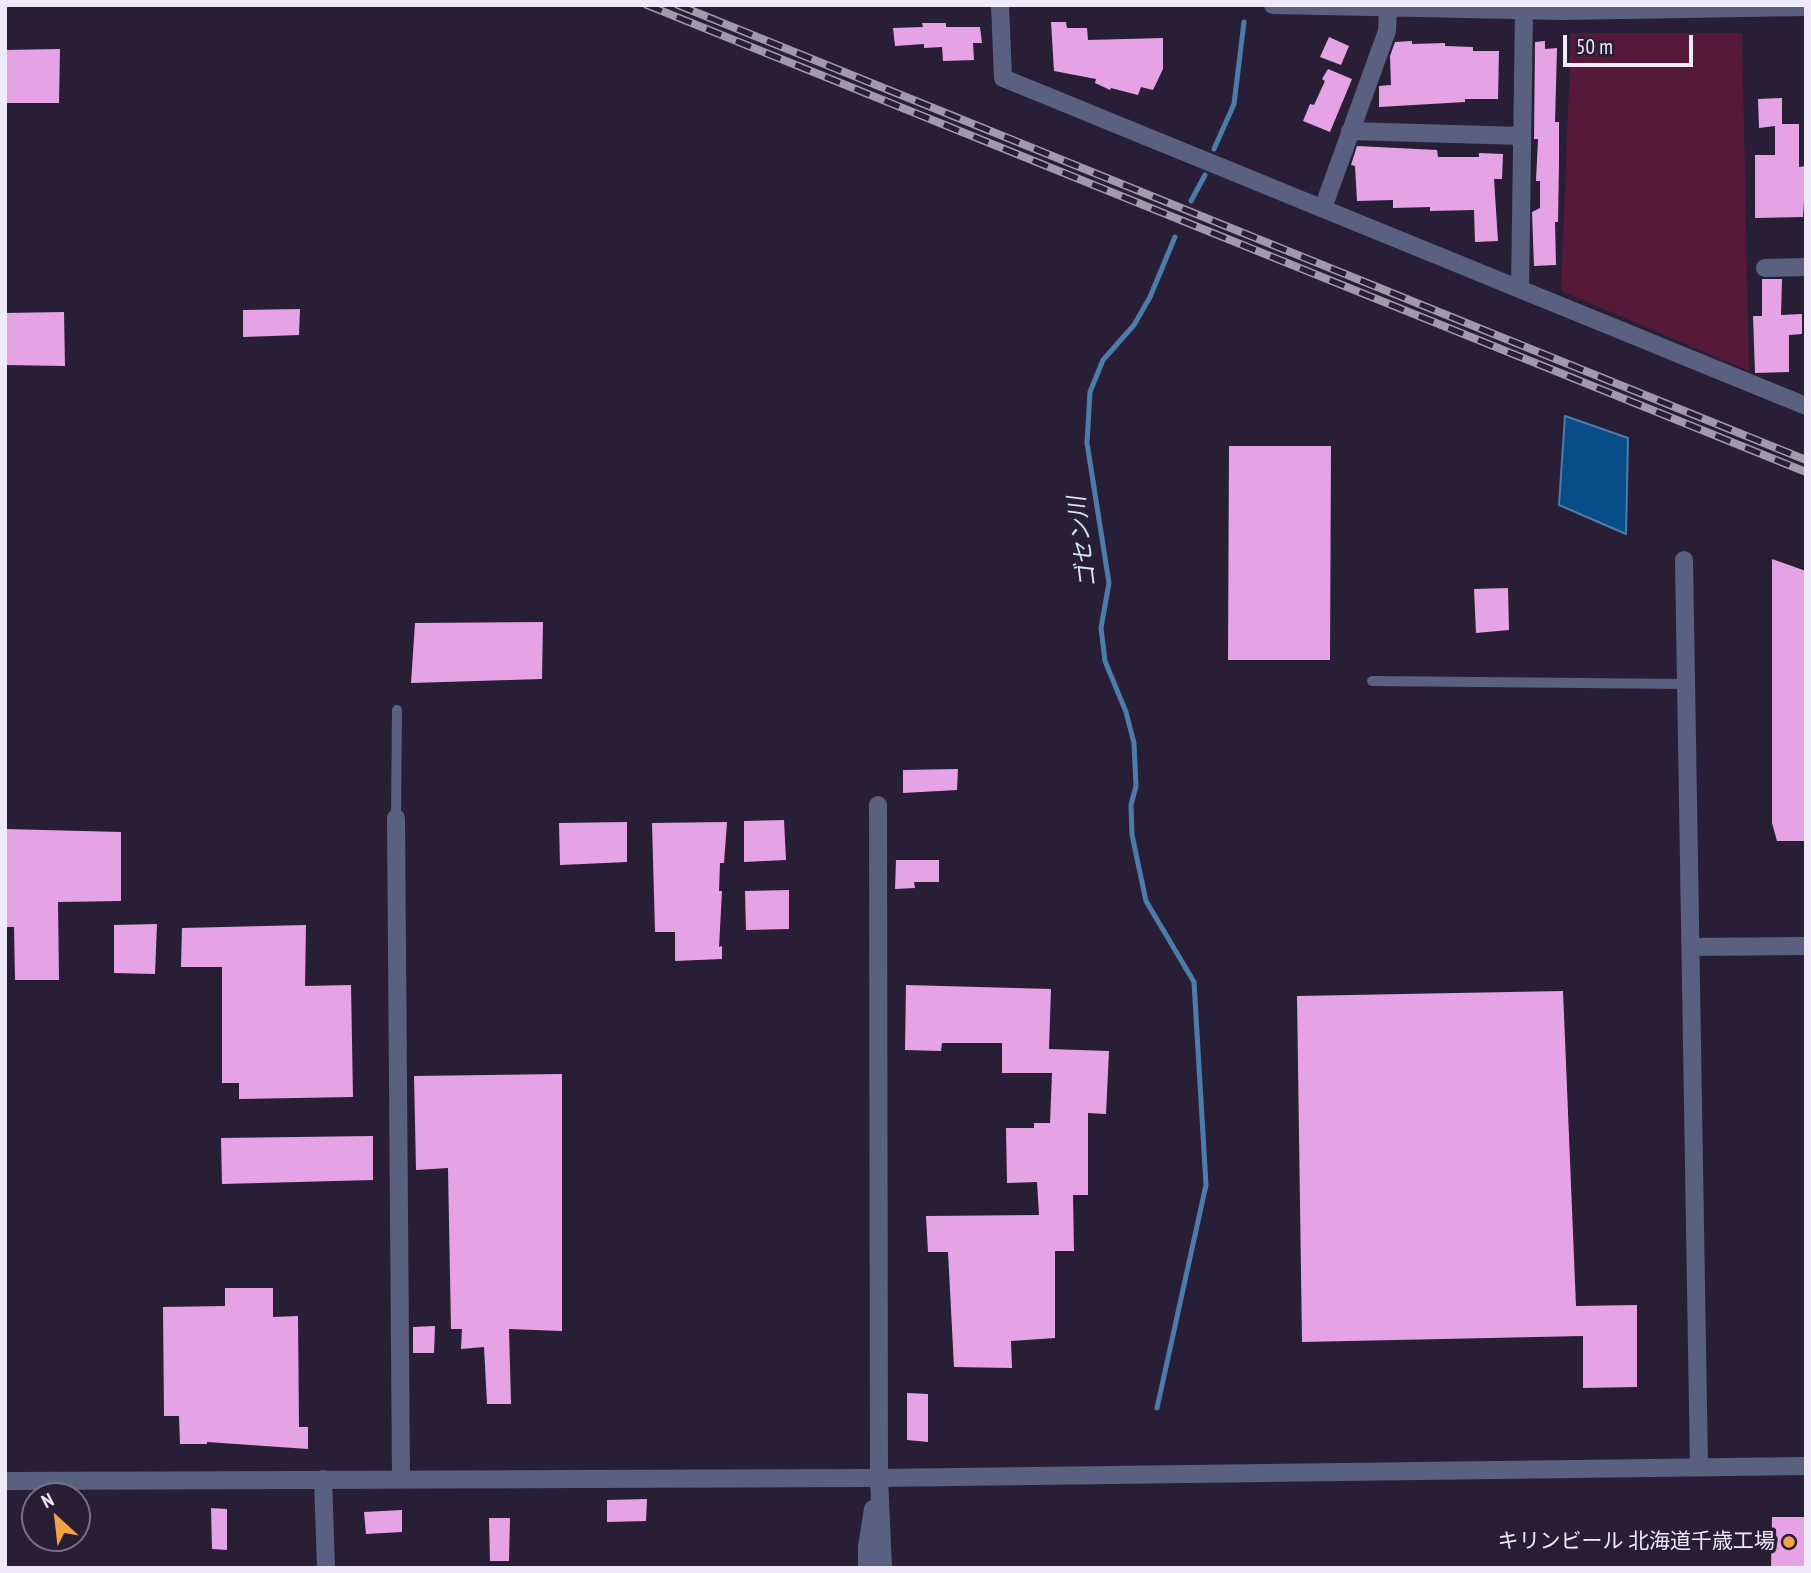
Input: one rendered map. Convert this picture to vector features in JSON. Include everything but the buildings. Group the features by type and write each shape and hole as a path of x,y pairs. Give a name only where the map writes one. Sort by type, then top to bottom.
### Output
{"street":[{"path":"1000,5 1003,78 1806,406"},
{"path":"1273,5 1524,11 1806,8"},
{"path":"1322,208 1387,31 1388,9"},
{"path":"1520,289 1524,11"},
{"path":"1350,131 1522,136"},
{"path":"1765,268 1806,267"},
{"path":"1684,559 1699,1467"},
{"path":"878,805 879,1478 883,1568"},
{"path":"396,818 401,1478"},
{"path":"1690,947 1806,946"},
{"path":"5,1480 879,1478 1806,1466"},
{"path":"867,1568 867,1547 879,1478"},
{"path":"323,1479 326,1568"}],"lane":[{"path":"1372,681 1686,684"},
{"path":"396,818 397,710"}],"shaded area":[{"path":"1571,33 1742,33 1749,371 1561,291"}],"water":[{"path":"1565,416 1628,438 1626,534 1559,505"}],"waterway":[{"name":"ゴセン川","path":"1214,149 1234,104 1244,22"},
{"name":"ゴセン川","path":"1191,201 1205,175"},
{"name":"ゴセン川","path":"1157,1408 1206,1185 1194,982 1146,901 1132,835 1131,805 1136,786 1134,743 1126,712 1105,661 1101,628 1109,583 1087,443 1090,392 1103,360 1134,325 1150,297 1175,237"}],"railway":[{"path":"647,5 1806,472"},
{"path":"678,5 1806,460"}],"place":[{"name":"キリンビール 北海道千歳工場","path":"1789,1542"}]}
